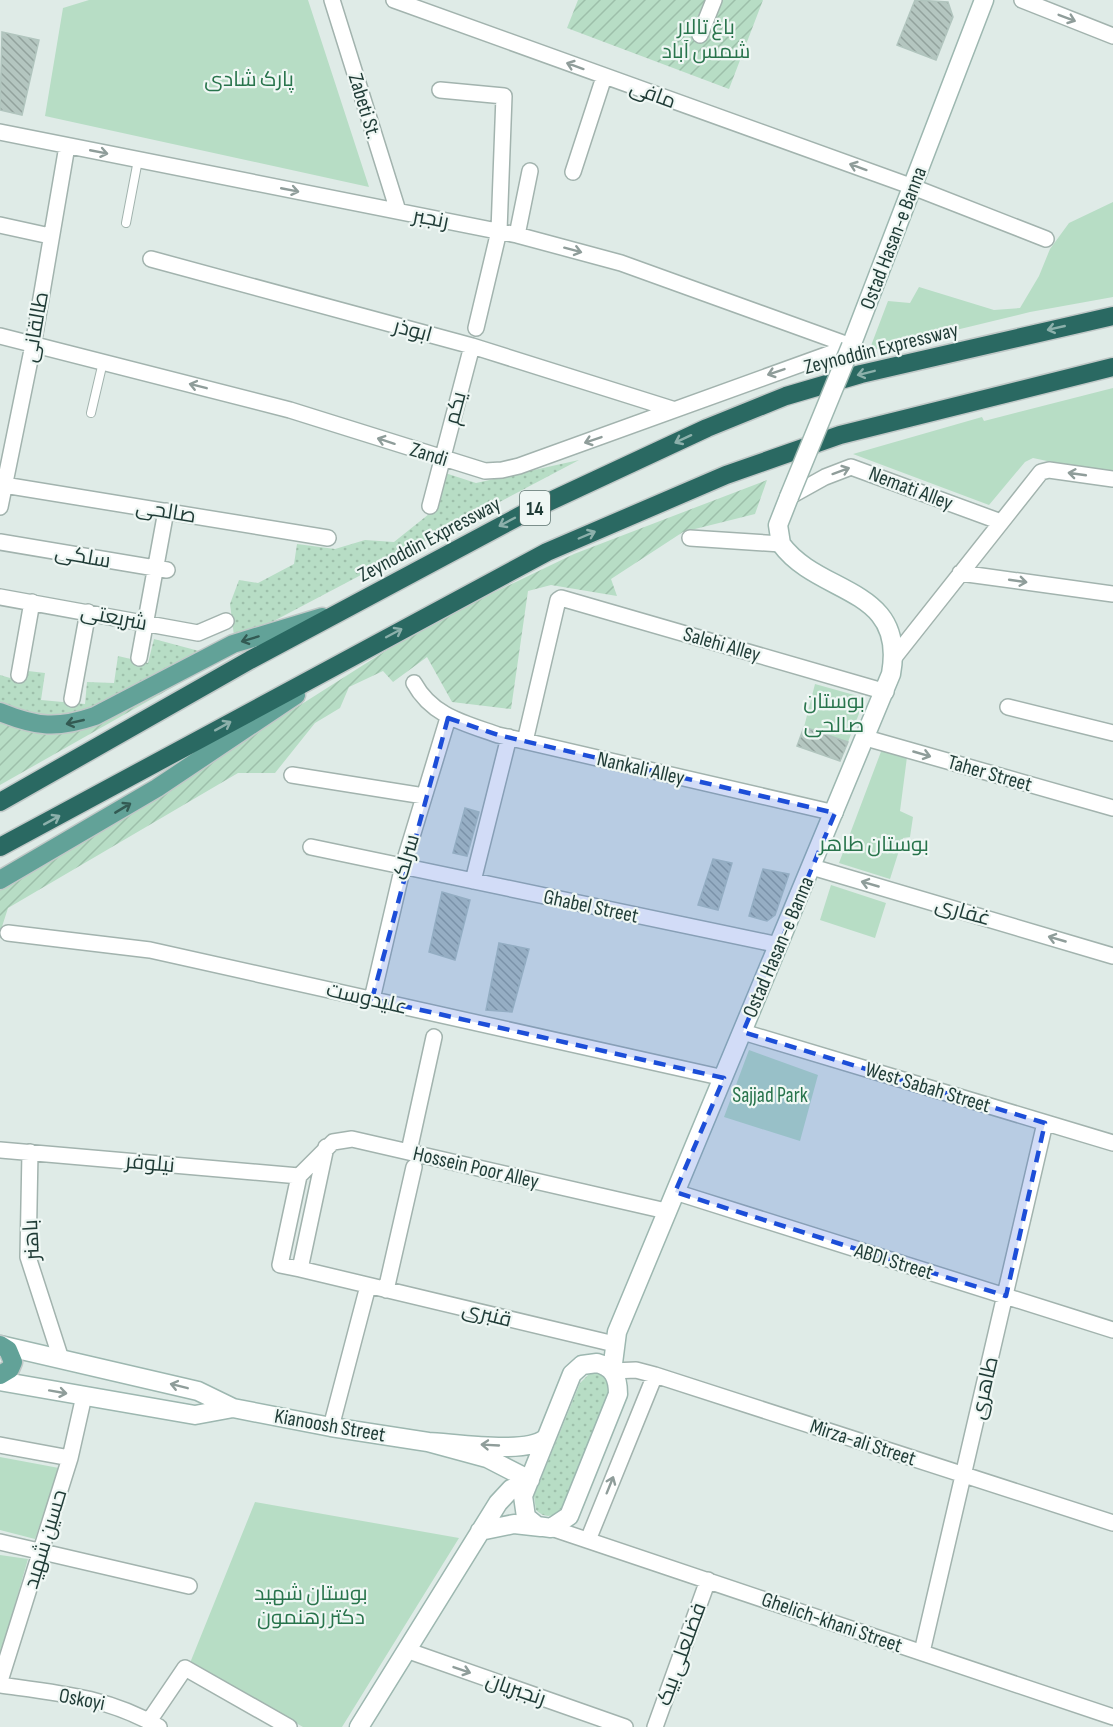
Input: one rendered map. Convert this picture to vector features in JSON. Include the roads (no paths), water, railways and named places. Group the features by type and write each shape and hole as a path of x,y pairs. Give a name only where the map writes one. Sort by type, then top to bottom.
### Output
{"highway":[{"name":"Zeynoddin Expressway","path":"0,802 250,660 527,512 707,428 786,396 861,374 1113,316"},
{"name":"14","path":"0,847 368,646 547,552 726,475 840,435 1111,368"}],"main road":[{"name":"Ostad Hasan-e Banna","path":"612,1337 572,1374 523,1496 523,1510 531,1522 548,1528 569,1516 618,1394 618,1380 612,1371 612,1337 724,1078 886,692 893,659 891,635 878,612 851,591 807,567 781,544 778,525 851,346 984,0"},
{"path":"0,712 46,727 75,723 95,716 233,644 346,609"},
{"path":"0,880 157,788 368,646"},
{"path":"0,1345 198,1391 233,1408"},
{"path":"0,1345 8,1350 13,1362 10,1370 0,1375"},
{"path":"579,1367 597,1363 612,1371"},
{"path":"0,1382 195,1415 233,1408"},
{"name":"Kianoosh Street","path":"233,1408 428,1442 487,1458 529,1482"},
{"name":"Kianoosh Street","path":"428,1442 523,1446 540,1444 546,1438"},
{"path":"359,1727 480,1531 511,1489 529,1482"},
{"path":"480,1531 514,1524 548,1528"}],"street":[{"name":"Zabeti St.","path":"332,0 398,212"},
{"name":"مافی","path":"394,0 913,187 1046,239"},
{"path":"700,35 714,0"},
{"path":"1022,0 1113,36"},
{"path":"573,172 604,77"},
{"path":"440,90 504,96 499,231 476,328"},
{"name":"رنجبر","path":"0,132 517,235 621,263 851,346"},
{"name":"طالقانی","path":"0,507 33,345 67,146"},
{"path":"517,235 530,171"},
{"path":"0,225 50,236"},
{"name":"ابوذر","path":"152,259 471,346 672,409"},
{"name":"Zandi","path":"0,336 290,410 485,471 502,470 622,430 672,409 851,346"},
{"name":"یکم","path":"430,506 471,346"},
{"name":"Nemati Alley","path":"789,497 825,477 851,467 1001,522"},
{"path":"893,659 1041,472 1049,470 1113,480"},
{"name":"صالحی","path":"4,485 328,538"},
{"path":"139,658 145,623 161,569 166,511"},
{"path":"690,538 781,544"},
{"name":"سلکی","path":"0,542 161,569"},
{"path":"960,573 1113,594"},
{"name":"شریعتی","path":"0,597 198,633 226,621"},
{"name":"Salehi Alley","path":"525,741 558,600 561,598 886,692"},
{"path":"19,675 32,602"},
{"path":"72,699 88,612"},
{"path":"414,683 422,696 448,718"},
{"path":"1008,707 1113,733"},
{"name":"Nankali Alley","path":"448,718 525,741 835,813"},
{"name":"سرلک","path":"372,999 403,866 448,718"},
{"path":"473,881 509,737"},
{"name":"Taher Street","path":"866,738 1113,808"},
{"path":"292,775 424,796"},
{"name":"Ghabel Street","path":"310,847 779,945"},
{"name":"غفاری","path":"812,867 1113,956"},
{"name":"علیدوست","path":"8,933 150,950 724,1078"},
{"name":"West Sabah Street","path":"743,1032 1113,1143"},
{"path":"409,1151 434,1037"},
{"name":"طاهری","path":"922,1652 1045,1122"},
{"name":"Hossein Poor Alley","path":"326,1147 333,1142 352,1139 666,1212"},
{"path":"326,1147 300,1269 280,1265 299,1176 326,1147"},
{"name":"نیلوفر","path":"0,1150 299,1176"},
{"name":"باهنر","path":"30,1152 28,1257 61,1359"},
{"path":"386,1290 414,1167"},
{"name":"ABDI Street","path":"675,1192 1113,1330"},
{"name":"قنبری","path":"300,1269 386,1290 612,1337"},
{"path":"332,1427 368,1286"},
{"name":"Mirza-ali Street","path":"612,1371 636,1370 655,1375 1113,1523"},
{"path":"588,1540 655,1375"},
{"name":"حسین شهید","path":"0,1683 70,1458 84,1396"},
{"path":"0,1445 70,1458"},
{"name":"Ghelich-khani Street","path":"548,1528 1113,1717"},
{"path":"0,1542 189,1586"},
{"name":"فضلعلی بیک","path":"654,1727 708,1580"},
{"name":"رنجبریان","path":"406,1650 625,1727"},
{"path":"154,1724 185,1668 289,1727"},
{"name":"Oskoyi","path":"0,1683 92,1698 154,1724"}],"lane":[{"path":"126,223 138,160"},
{"path":"92,413 103,362"}],"park label":[{"name":"باغ تالار شمس آباد","path":"706,39"},
{"name":"پارک شادی","path":"249,79"},
{"name":"بوستان صالحی","path":"834,713"},
{"name":"بوستان طاهر","path":"874,844"},
{"name":"Sajjad Park","path":"770,1095"},
{"name":"بوستان شهید دکتر رهنمون","path":"311,1605"}]}
